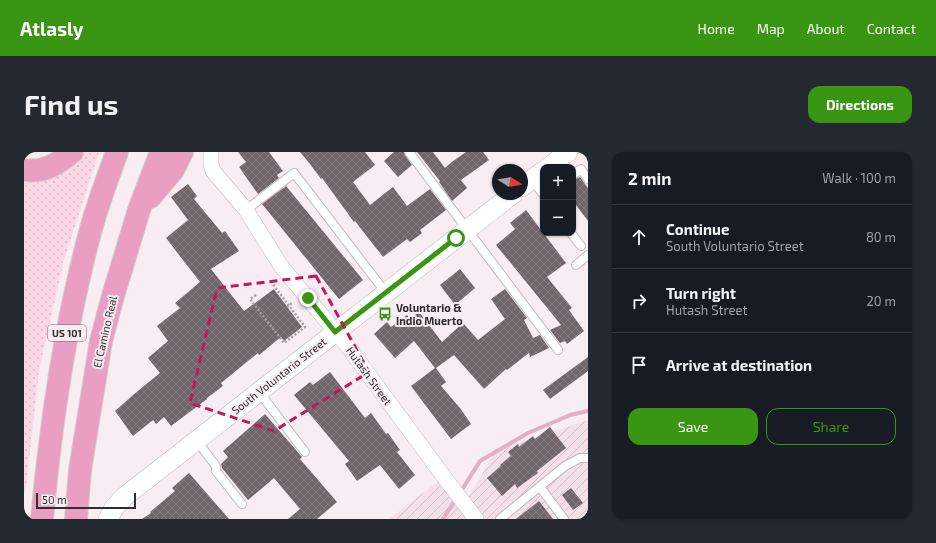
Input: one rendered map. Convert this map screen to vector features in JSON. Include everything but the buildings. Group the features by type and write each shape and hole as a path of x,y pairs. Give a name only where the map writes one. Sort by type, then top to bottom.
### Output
{"highway":[{"path":"24,170 41,170 52,167 72,152"},
{"name":"US 101","path":"42,519 54,409 71,314 91,228 117,152"},
{"name":"El Camino Real","path":"76,519 80,470 101,341 109,309 139,210 161,152"},
{"path":"139,210 173,170 182,152"}],"street":[{"name":"Hutash Street","path":"212,152 211,164 213,171 246,210 281,266 349,348 444,478 476,519"},
{"path":"553,164 568,152"},
{"name":"South Voluntario Street","path":"108,519 114,508 124,497 505,200"}],"lane":[{"path":"409,152 558,350"},
{"path":"576,173 581,169 588,179"},
{"path":"246,210 294,173 386,293"},
{"path":"573,236 581,246"},
{"path":"576,265 588,256"},
{"path":"259,392 305,452"},
{"path":"196,441 216,466 216,471 242,504"},
{"path":"500,519 565,466 580,458 588,458"},
{"path":"540,487 564,519"}],"path":[{"path":"256,295 250,299 284,343 305,327 272,283"},
{"path":"288,306 292,303"}],"highlighted area":[{"path":"316,276 369,372 274,431 190,403 217,288"}],"shaded area":[{"path":"85,152 99,152 64,260 39,370 24,495 24,179 58,175 75,164"},
{"path":"588,420 588,519 389,519 444,477 464,504 496,451"}],"waterway":[{"path":"460,493 480,461 528,433 570,415 588,411"},
{"path":"443,519 456,499"}],"place":[{"name":"Voluntario & Indio Muerto","path":"385,314"}],"route":[{"path":"308,298 335,332 456,238"}]}
